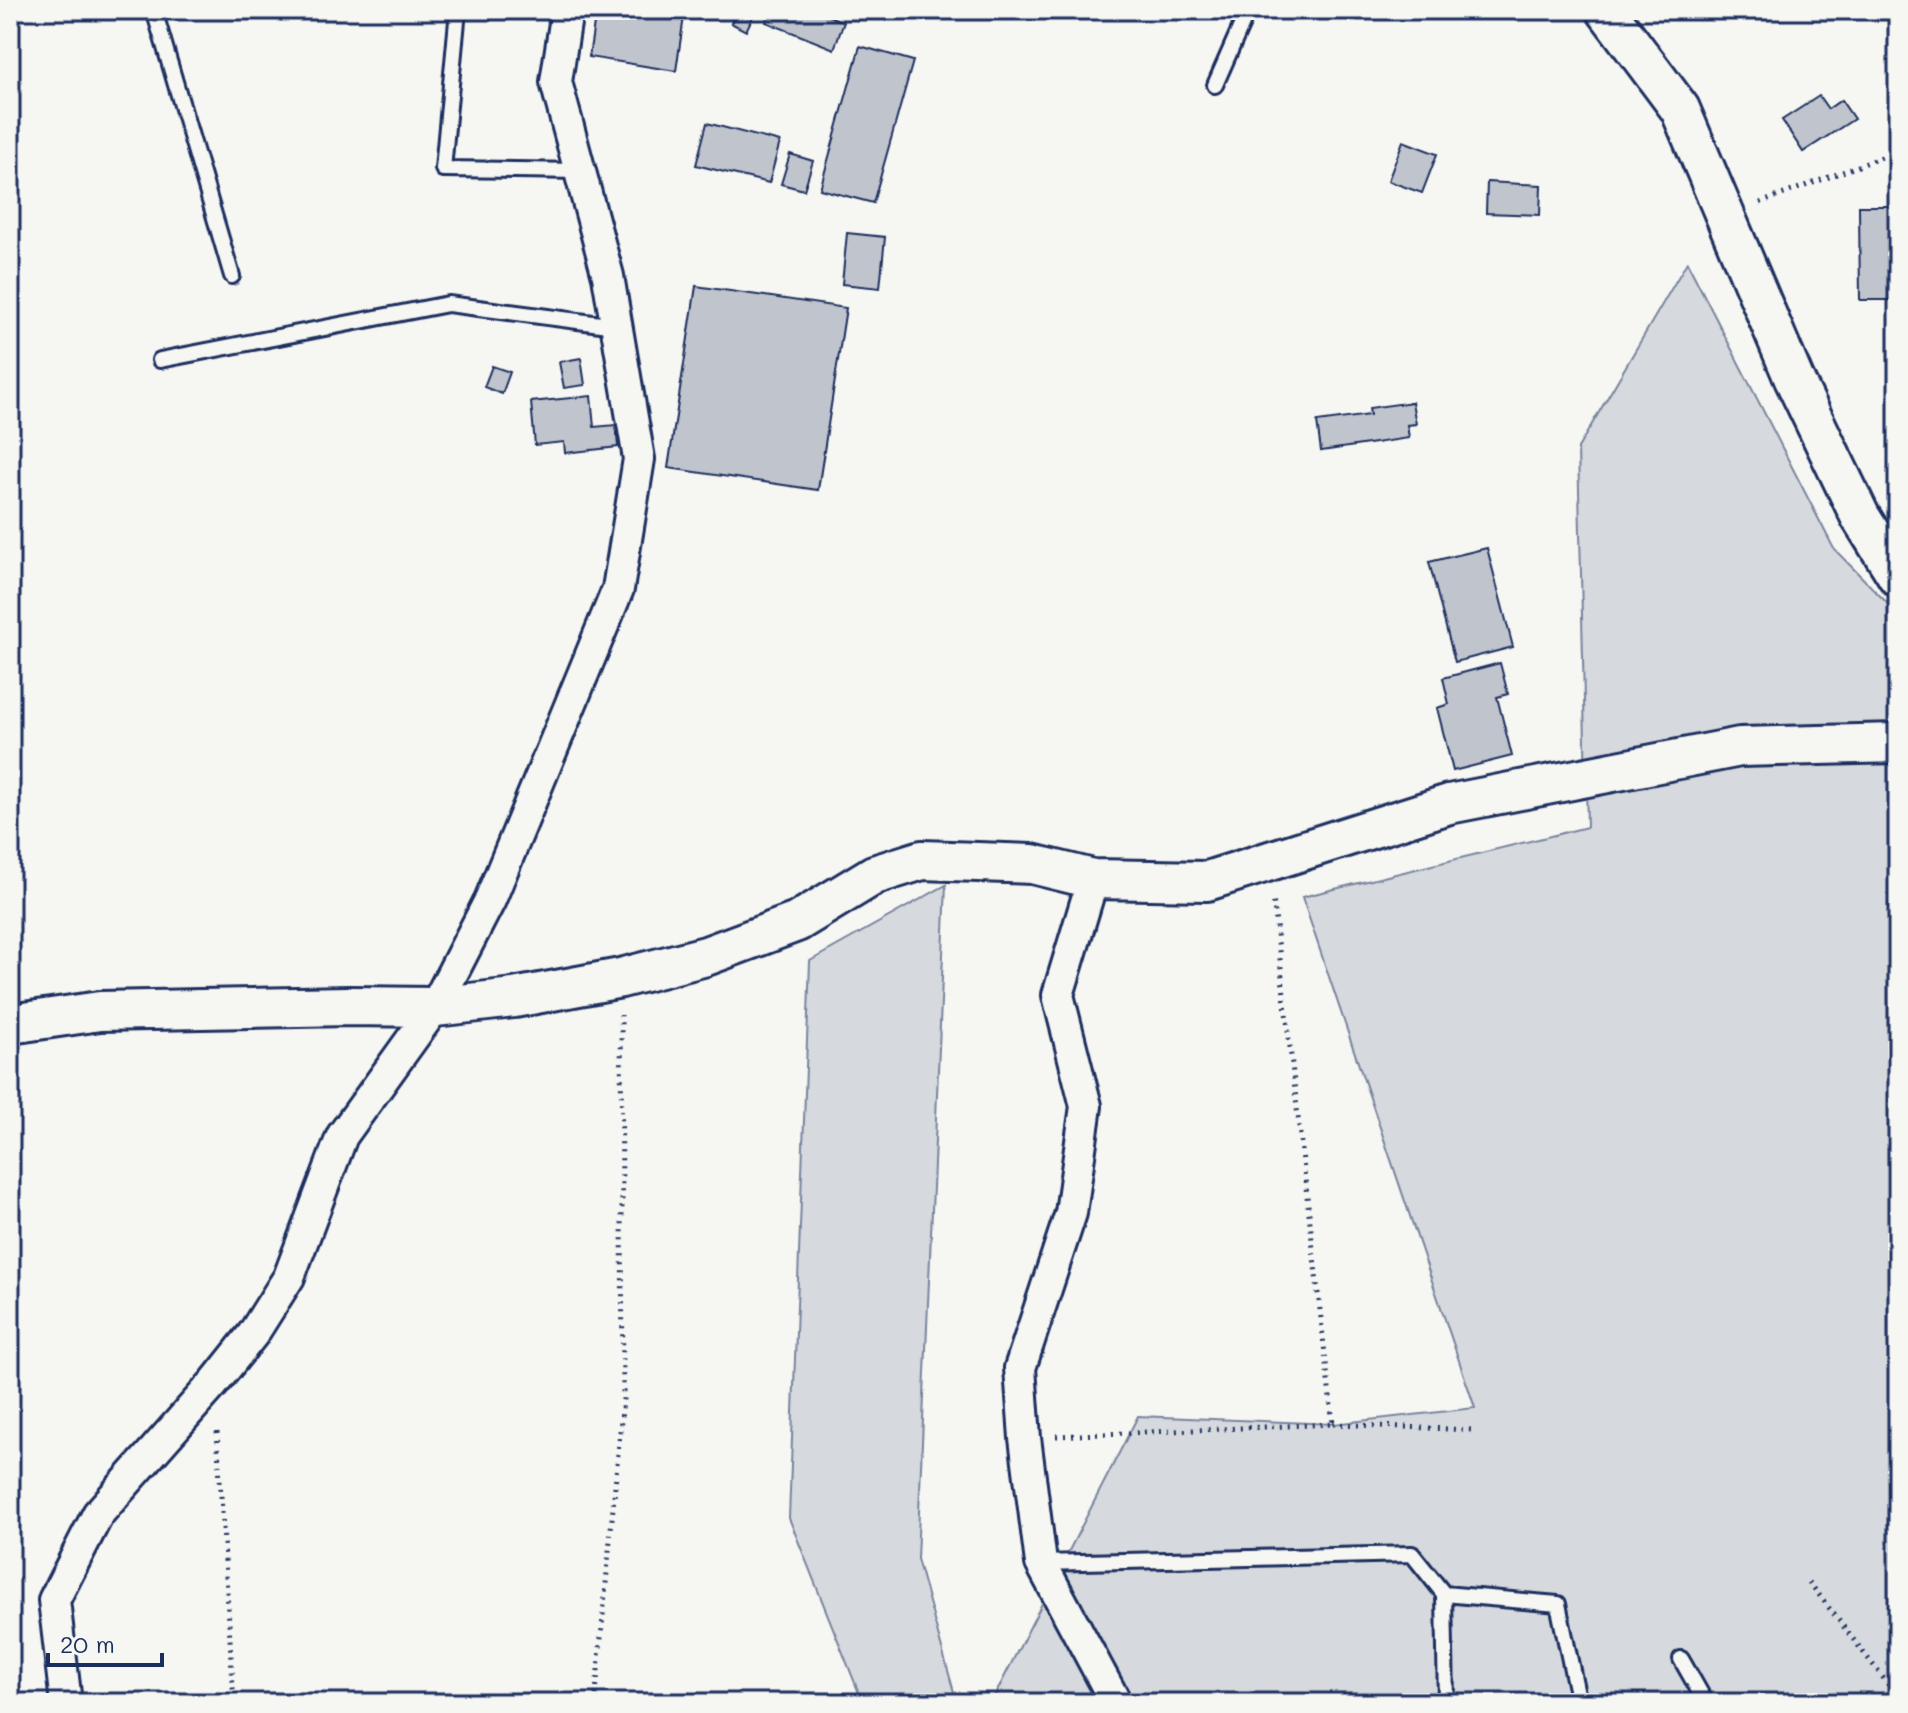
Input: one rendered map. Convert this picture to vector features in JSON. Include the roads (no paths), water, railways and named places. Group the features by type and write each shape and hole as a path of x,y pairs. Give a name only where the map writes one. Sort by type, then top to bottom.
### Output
{"street":[{"path":"66,1703 54,1600 98,1514 214,1383 253,1334 289,1277 342,1136 435,1007 490,900 618,589 639,459 608,276 556,82 567,10"},
{"path":"1606,10 1680,109 1794,379 1860,516 1898,577"},
{"path":"10,1024 100,1011 435,1007 514,998 621,978 706,956 797,922 874,875 922,860 1032,864 1093,879 1207,881 1449,804 1740,747 1898,743"},
{"path":"1093,879 1058,995 1086,1106 1071,1213 1020,1368 1025,1438 1041,1563 1116,1703"}],"lane":[{"path":"154,10 232,276"},
{"path":"458,10 443,169 580,171"},
{"path":"1215,85 1248,10"},
{"path":"160,360 448,304 616,326"},
{"path":"1041,1563 1412,1554 1444,1594 1446,1703"},
{"path":"1444,1594 1558,1604 1579,1703"},
{"path":"1681,1659 1706,1703"}]}
